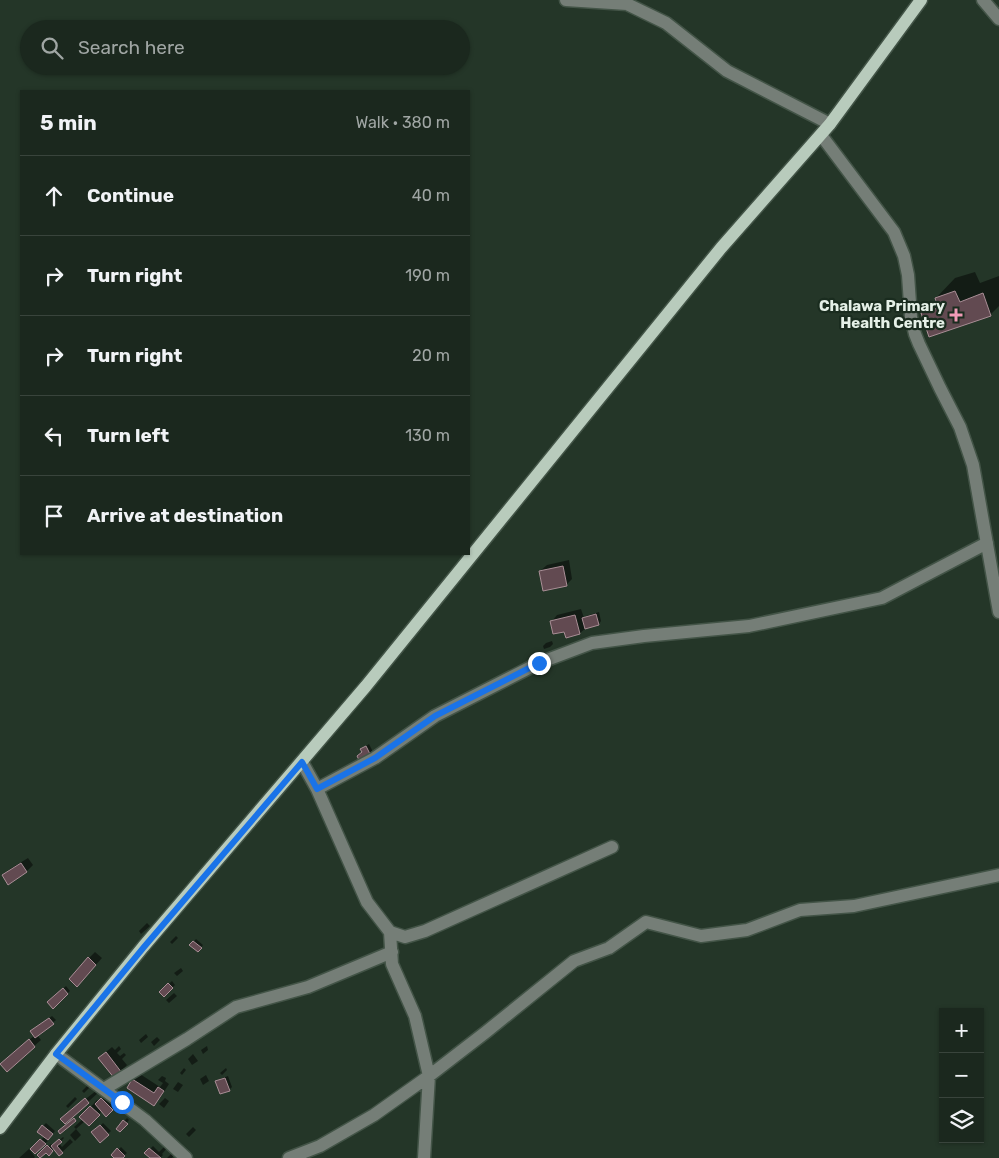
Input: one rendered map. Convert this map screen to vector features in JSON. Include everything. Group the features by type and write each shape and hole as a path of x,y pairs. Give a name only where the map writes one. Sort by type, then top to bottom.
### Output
{"main road":[{"path":"0,1128 56,1054 144,947 366,686 721,248 830,124 920,0"}],"street":[{"path":"566,0 627,4 666,23 727,71 830,124"},
{"path":"983,0 999,20"},
{"path":"821,135 894,232 904,256 915,334 960,427 974,465 999,612"},
{"path":"317,789 375,758 435,716 539,663 592,643 749,626 882,598 988,543"},
{"path":"302,762 317,789 367,902 390,932 392,964 416,1016 429,1076 424,1158"},
{"path":"390,932 405,937 425,931 612,847"},
{"path":"289,1158 320,1146 374,1115 429,1076 574,961 609,948 646,922 701,936 747,930 800,910 854,906 999,875"},
{"path":"104,1089 236,1007 308,987 392,952"},
{"path":"56,1054 145,1120 186,1158"}],"building":[{"name":"Chalawa Primary Health Centre","path":"955,291 960,302 983,293 991,316 929,337 921,313 938,308 935,298"},
{"path":"563,566 567,586 543,591 539,571"},
{"path":"596,614 599,625 585,629 582,618"},
{"path":"575,615 580,634 566,638 564,632 553,634 550,621"},
{"path":"366,746 371,756 360,762 357,756 362,752 360,749"},
{"path":"21,863 27,872 8,885 2,875"},
{"path":"193,941 202,948 198,952 189,945"},
{"path":"88,957 96,965 77,987 69,979"},
{"path":"168,983 173,988 164,997 159,992"},
{"path":"63,988 68,994 53,1009 47,1002"},
{"path":"49,1018 54,1024 35,1038 30,1031"},
{"path":"29,1039 35,1047 7,1072 0,1064"},
{"path":"106,1052 122,1073 115,1079 98,1058"},
{"path":"225,1078 230,1091 220,1094 215,1081"},
{"path":"132,1079 154,1093 158,1087 164,1091 154,1106 127,1088"},
{"path":"85,1098 89,1103 65,1124 60,1119"},
{"path":"101,1098 113,1110 106,1117 95,1104"},
{"path":"90,1106 100,1115 89,1126 79,1117"},
{"path":"74,1118 76,1121 60,1134 58,1131"},
{"path":"123,1120 128,1124 120,1132 116,1129"},
{"path":"42,1125 53,1134 48,1140 37,1132"},
{"path":"100,1125 109,1135 100,1143 91,1132"},
{"path":"40,1139 46,1144 35,1154 30,1149"},
{"path":"59,1139 62,1142 57,1146 63,1153 59,1156 51,1146"},
{"path":"47,1145 53,1151 49,1156 46,1153 40,1158 37,1155"},
{"path":"117,1148 125,1156 123,1158 114,1158 111,1155"},
{"path":"149,1148 161,1158 150,1158 144,1153"}],"place":[{"name":"Chalawa Primary Health Centre","path":"956,315"}],"route":[{"path":"122,1102 56,1054 144,947 302,762 317,789 375,758 435,716 539,663"}]}
